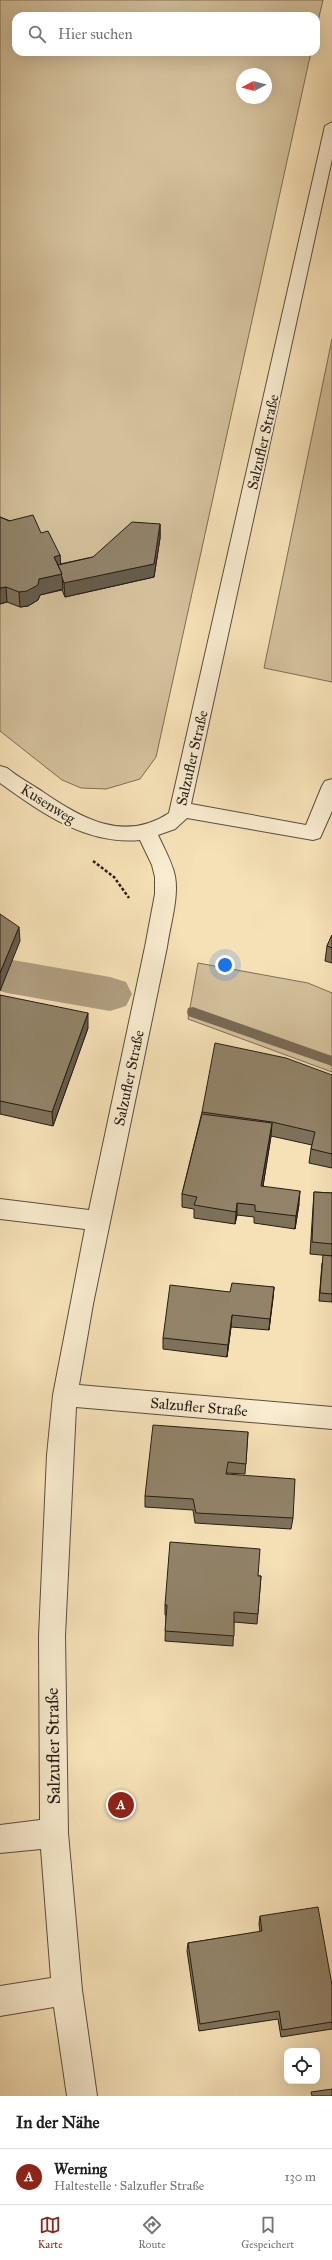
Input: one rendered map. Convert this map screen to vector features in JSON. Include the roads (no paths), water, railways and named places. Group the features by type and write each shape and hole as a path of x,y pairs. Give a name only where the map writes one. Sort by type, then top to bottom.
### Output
{"street":[{"name":"Salzufler Straße","path":"82,2096 67,1990 54,1833 52,1636 55,1546 65,1395 98,1221 156,947 165,894 165,877 162,864 147,833 172,822 178,817 181,810 332,126"},
{"name":"Kusenweg","path":"0,773 65,816 82,825 114,832 147,833"},
{"path":"181,810 313,833 332,786"},
{"path":"0,1209 98,1221"},
{"name":"Salzufler Straße","path":"65,1395 332,1418"},
{"path":"0,1839 54,1833"},
{"path":"0,2001 67,1990"}],"waterway":[{"path":"7,976 110,994"},
{"path":"193,1012 332,1061"}],"place":[{"name":"Werning","path":"121,1805"}]}
